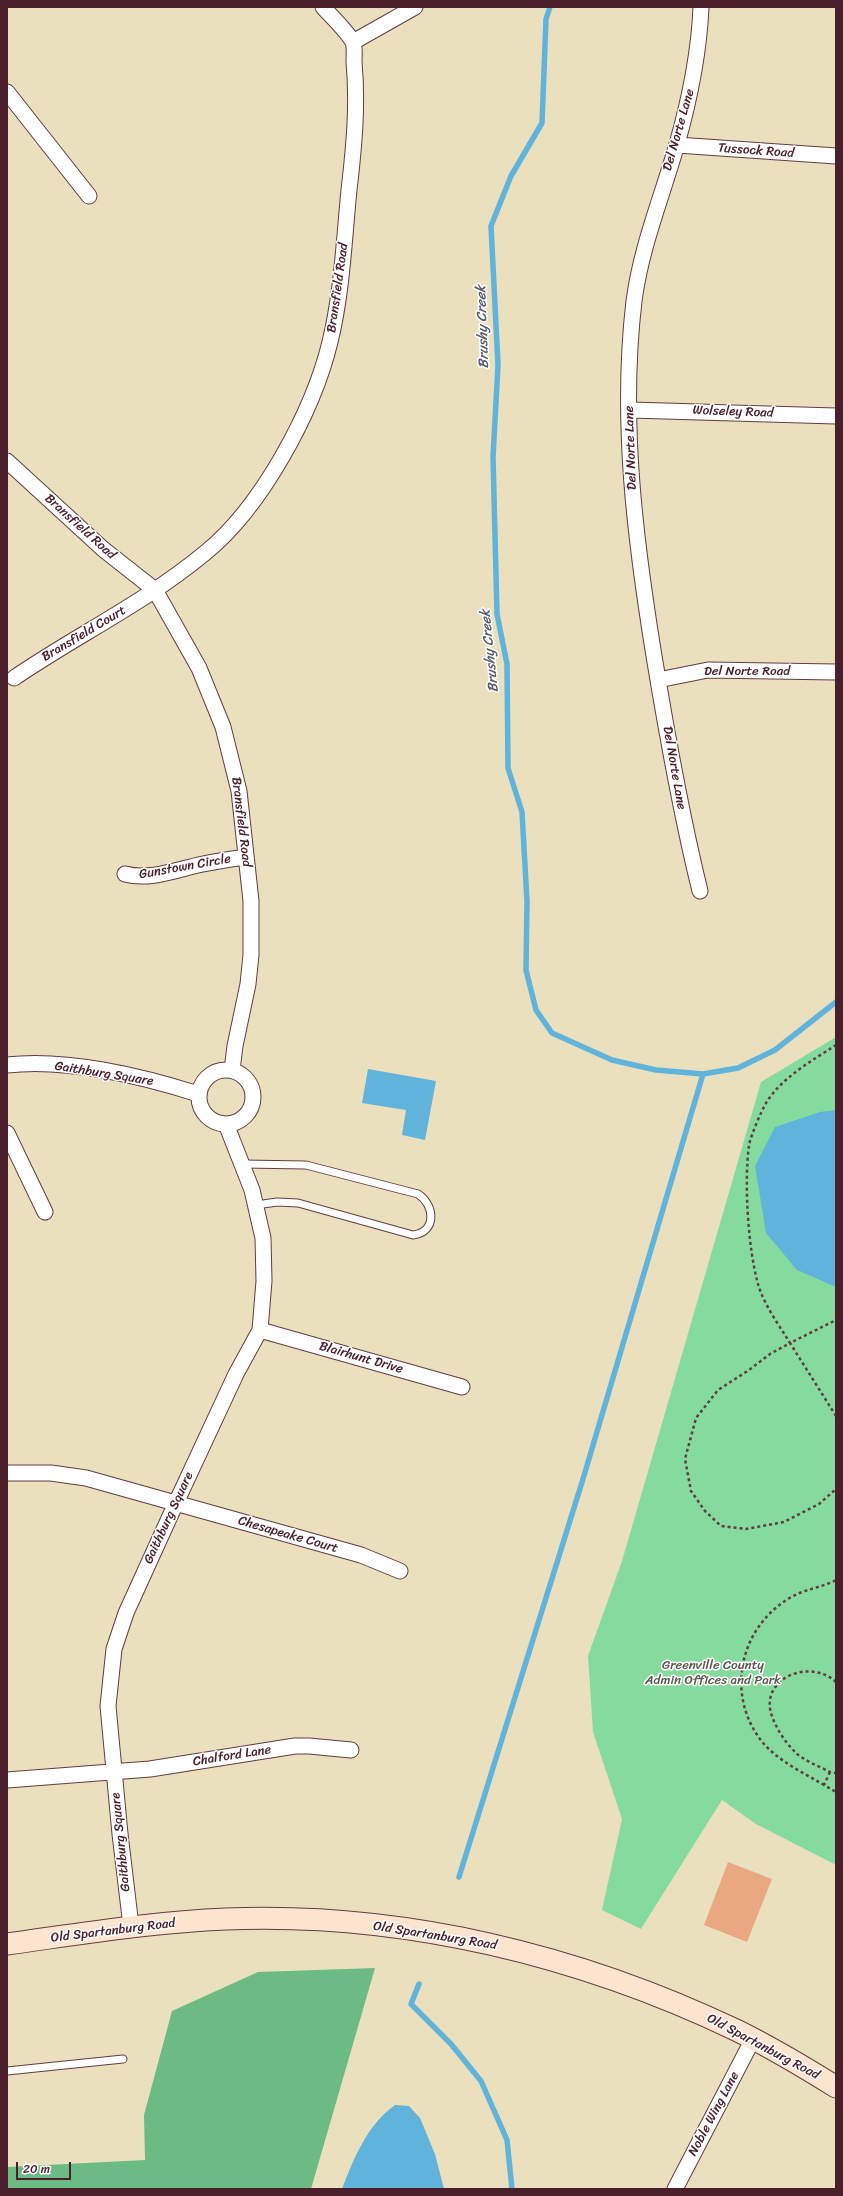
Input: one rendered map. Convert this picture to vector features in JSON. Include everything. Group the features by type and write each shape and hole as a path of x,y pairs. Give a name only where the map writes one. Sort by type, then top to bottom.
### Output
{"main road":[{"name":"Old Spartanburg Road","path":"7,1944 131,1926 227,1919 279,1919 355,1923 438,1934 512,1949 590,1971 654,1995 753,2039 836,2087"}],"street":[{"path":"323,7 353,42 415,7"},
{"name":"Del Norte Lane","path":"700,891 686,834 658,680 638,554 632,488 630,359 638,278 655,211 677,145 696,72 699,49 701,7"},
{"name":"Bransfield Road","path":"155,590 206,553 248,506 288,445 320,376 330,343 338,305 354,148 357,95 353,42"},
{"path":"7,92 89,196"},
{"name":"Tussock Road","path":"677,145 836,156"},
{"name":"Wolseley Road","path":"630,410 836,416"},
{"name":"Bransfield Road","path":"7,461 103,549 155,590 199,668 223,727 239,791 251,901 251,955 248,984 235,1046 232,1070"},
{"name":"Bransfield Court","path":"14,678 48,655 155,590"},
{"name":"Del Norte Road","path":"658,680 708,670 836,672"},
{"name":"Gunstown Circle","path":"125,874 144,876 159,874 205,863 246,857"},
{"name":"Gaithburg Square","path":"7,1065 63,1066 97,1070 139,1077 198,1094"},
{"path":"224,1069 232,1070 244,1076 252,1086 253,1104 243,1119 226,1124 209,1119 199,1104 198,1094 204,1080 210,1074 224,1069"},
{"name":"Gaithburg Square","path":"131,1926 108,1706 114,1649 126,1613 176,1503 236,1374 260,1330 265,1260 263,1238 256,1205 226,1124"},
{"path":"7,1133 45,1212"},
{"name":"Blairhunt Drive","path":"260,1330 462,1387"},
{"name":"Chesapeake Court","path":"7,1473 51,1473 86,1478 361,1555 400,1571"},
{"name":"Chalford Lane","path":"7,1780 150,1769 295,1746 351,1750"},
{"name":"Noble Wing Lane","path":"674,2189 753,2039"}],"lane":[{"path":"242,1164 306,1165 418,1194 425,1198 430,1206 430,1217 428,1229 422,1234 413,1235 298,1203 278,1202 256,1205"},
{"path":"7,2072 123,2059"}],"path":[{"path":"836,1045 792,1075 767,1102 749,1144 748,1178 750,1243 758,1285 771,1312 836,1416"},
{"path":"836,1320 770,1354 750,1370 718,1390 696,1418 685,1459 691,1491 705,1511 721,1526 746,1529 784,1522 819,1504 836,1489"},
{"path":"836,1580 788,1599 766,1618 756,1631 745,1653 740,1674 742,1698 747,1714 764,1744 790,1765 836,1792"},
{"path":"836,1682 816,1671 801,1671 788,1676 777,1684 771,1698 771,1712 783,1738 796,1753 830,1772 836,1773"},
{"path":"824,1785 830,1772"}],"green space":[{"name":"Greenville County Admin Offices and Park","path":"836,1037 836,1865 756,1824 722,1800 641,1929 602,1910 622,1819 593,1732 588,1656 622,1561 761,1082"},
{"path":"375,1968 311,2189 7,2189 7,2167 145,2160 144,2115 172,2011 258,1972"}],"water":[{"path":"368,1069 436,1081 425,1140 402,1135 406,1110 362,1103"},
{"path":"836,1110 836,1287 797,1270 766,1233 755,1166 775,1127 820,1112"},
{"path":"395,2105 409,2106 420,2118 435,2154 444,2189 342,2189 362,2143 377,2122"}],"building":[{"path":"728,1862 772,1879 747,1942 704,1925"}],"waterway":[{"name":"Brushy Creek","path":"550,7 546,19 542,123 511,176 491,226 498,365 493,457 497,614 507,664 508,768 522,812 527,901 526,970 536,1010 552,1033 612,1060 656,1070 703,1074 738,1068 775,1050 836,1002"},
{"path":"459,1877 583,1479 703,1074"},
{"path":"419,1984 411,2004 451,2044 481,2081 507,2140 512,2189"}]}
